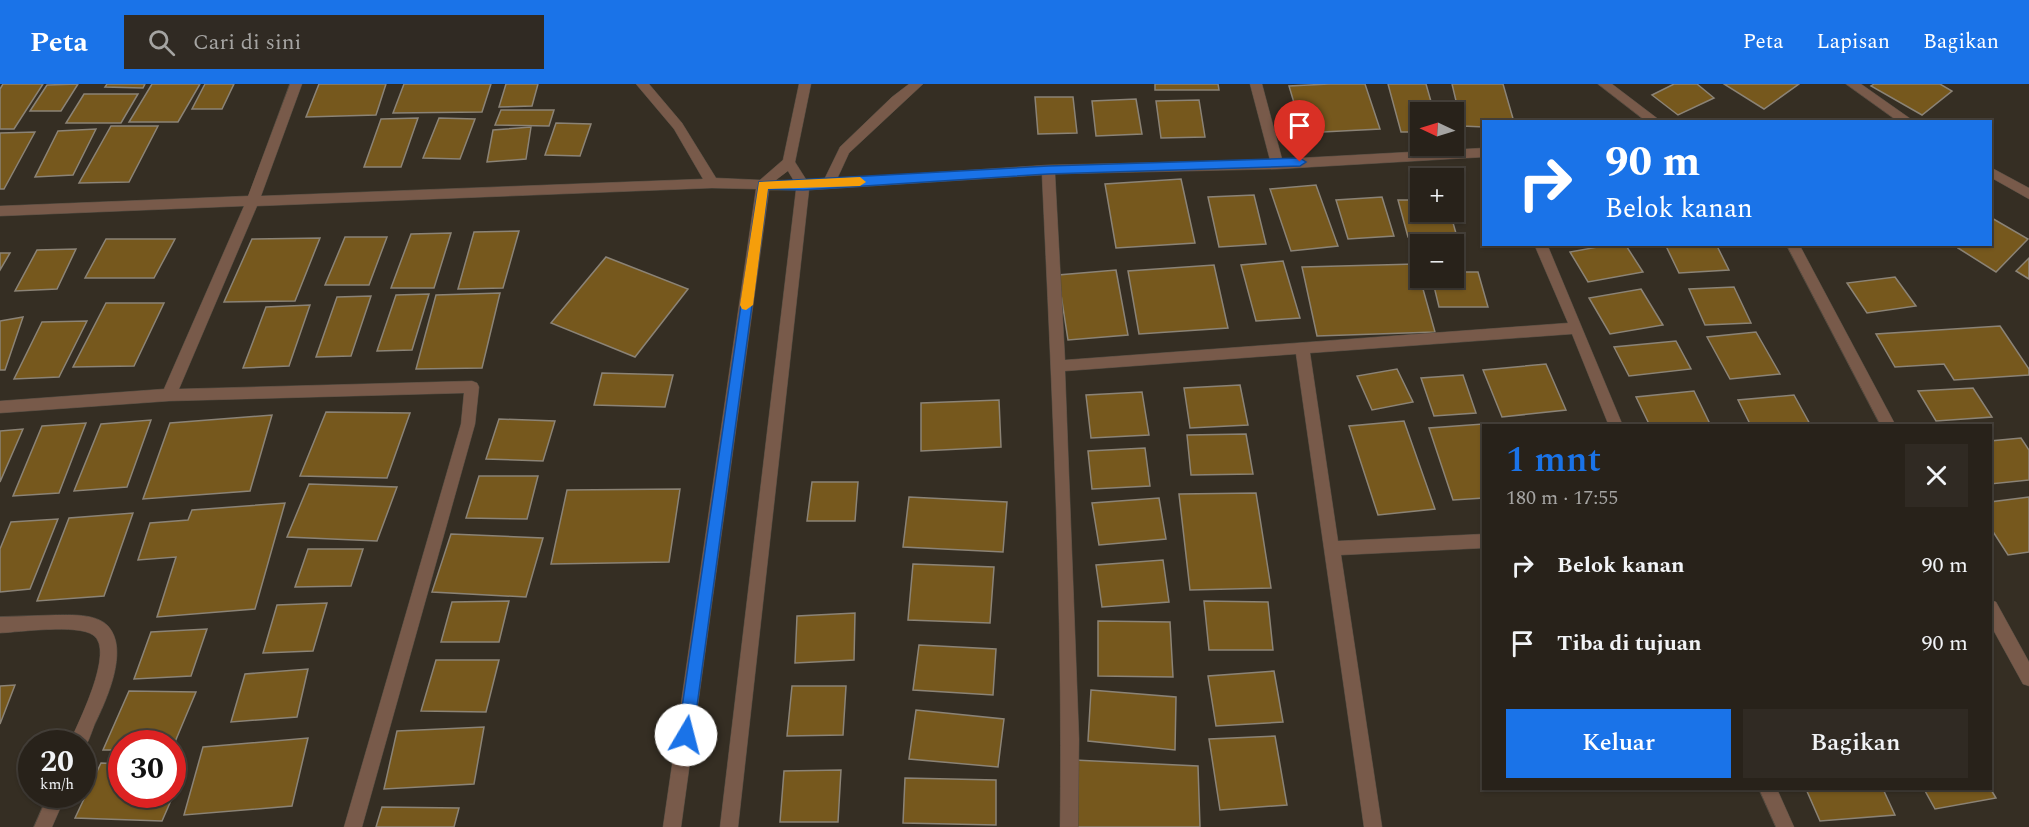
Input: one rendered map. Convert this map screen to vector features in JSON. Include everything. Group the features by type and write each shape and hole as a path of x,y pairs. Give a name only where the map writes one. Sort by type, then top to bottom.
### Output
{"street":[{"path":"169,395 253,201 296,84"},
{"path":"642,84 678,126 712,183"},
{"path":"672,827 763,185 789,162 806,84"},
{"path":"828,184 844,150 896,100 917,84"},
{"path":"1256,84 1277,164"},
{"path":"1604,84 1653,120"},
{"path":"1852,84 1906,120"},
{"path":"0,211 712,183 803,186 1048,170 1277,164 1482,152"},
{"path":"729,827 803,186 789,162"},
{"path":"1048,170 1058,366 1070,739 1069,827"},
{"path":"1992,172 2029,194"},
{"path":"1541,246 1615,424"},
{"path":"1793,246 1888,424"},
{"path":"1058,366 1577,328"},
{"path":"1302,347 1373,827"},
{"path":"0,407 169,395 472,387 468,424 353,827"},
{"path":"1330,548 1482,541"},
{"path":"1992,611 2029,678"},
{"path":"0,625 89,624 104,632 111,647 104,681 84,730"},
{"path":"1768,790 1785,827"},
{"path":"44,827 52,808"}],"building":[{"path":"3,84 43,84 14,129 0,129 0,89"},
{"path":"78,84 61,111 30,111 47,85"},
{"path":"107,84 145,84 143,88 105,87"},
{"path":"152,84 200,84 178,122 129,122"},
{"path":"205,84 234,84 222,109 192,109"},
{"path":"319,84 386,84 376,115 306,117"},
{"path":"404,84 491,84 482,112 393,113"},
{"path":"506,84 538,84 532,106 499,107"},
{"path":"1155,84 1218,84 1219,90 1155,90"},
{"path":"1365,84 1380,129 1303,133 1289,86"},
{"path":"1388,84 1426,84 1431,102 1410,102 1410,132 1401,132"},
{"path":"1452,84 1503,84 1513,120 1482,120 1482,127 1464,126 1464,102 1456,102"},
{"path":"1674,84 1697,84 1714,98 1678,115 1652,95"},
{"path":"1724,84 1799,84 1764,109"},
{"path":"1874,84 1940,84 1952,91 1922,115 1871,86"},
{"path":"84,94 138,94 121,123 66,123"},
{"path":"1035,97 1073,97 1077,133 1038,134"},
{"path":"1136,99 1142,134 1096,136 1092,101"},
{"path":"1199,100 1205,137 1161,138 1156,101"},
{"path":"501,110 554,110 549,126 495,125"},
{"path":"418,118 401,167 364,167 381,119"},
{"path":"439,118 475,119 460,159 423,158"},
{"path":"556,123 591,124 580,156 545,155"},
{"path":"111,126 158,126 129,182 79,183"},
{"path":"531,127 526,159 487,162 493,130"},
{"path":"96,129 73,175 35,177 58,131"},
{"path":"35,132 4,189 0,189 0,133"},
{"path":"1181,179 1195,243 1116,248 1105,184"},
{"path":"1316,185 1338,246 1291,251 1270,189"},
{"path":"1254,195 1266,244 1219,247 1208,197"},
{"path":"1382,197 1394,236 1348,239 1336,200"},
{"path":"1398,200 1410,200 1410,222 1453,222 1456,234 1410,234 1408,237"},
{"path":"1992,218 2028,239 1996,272 1958,248 1960,246 1992,246"},
{"path":"519,231 503,288 458,289 474,232"},
{"path":"451,233 434,288 391,288 411,234"},
{"path":"345,237 387,237 369,285 325,285"},
{"path":"320,238 295,301 224,302 252,239"},
{"path":"106,239 175,239 154,278 85,278"},
{"path":"1603,246 1626,246 1643,272 1588,282 1570,252"},
{"path":"1666,246 1717,246 1729,270 1679,273"},
{"path":"76,249 57,289 15,291 37,250"},
{"path":"0,253 10,253 0,270"},
{"path":"606,257 688,289 635,357 551,323"},
{"path":"2029,258 2029,279 2016,271"},
{"path":"1283,261 1300,318 1256,321 1241,265"},
{"path":"1410,264 1410,288 1423,288 1435,332 1317,336 1302,267"},
{"path":"1214,265 1228,328 1139,334 1128,271"},
{"path":"1116,270 1128,335 1068,340 1058,275"},
{"path":"1464,272 1478,272 1488,307 1439,307 1434,288 1464,288"},
{"path":"1895,277 1916,306 1867,313 1847,283"},
{"path":"1734,287 1751,323 1705,325 1689,289"},
{"path":"1641,289 1663,325 1610,334 1589,298"},
{"path":"500,293 482,368 416,369 436,295"},
{"path":"429,294 412,350 377,351 396,295"},
{"path":"371,296 351,356 316,357 337,297"},
{"path":"106,303 164,303 134,366 73,367"},
{"path":"310,305 289,366 243,368 266,307"},
{"path":"23,317 5,370 0,370 0,321"},
{"path":"87,321 59,377 14,379 42,322"},
{"path":"2000,326 2029,369 2029,375 1954,380 1944,364 1895,367 1876,334"},
{"path":"1756,332 1780,374 1730,379 1707,337"},
{"path":"1676,341 1691,369 1629,376 1614,347"},
{"path":"1546,364 1566,410 1502,417 1483,370"},
{"path":"1397,369 1413,402 1372,410 1357,376"},
{"path":"602,373 673,375 665,407 594,405"},
{"path":"1463,375 1476,413 1434,416 1421,378"},
{"path":"1240,385 1248,425 1190,428 1184,388"},
{"path":"1973,388 1992,417 1936,421 1918,391"},
{"path":"1694,391 1710,424 1649,424 1636,397"},
{"path":"1142,392 1149,435 1091,438 1086,395"},
{"path":"1794,395 1810,424 1750,424 1738,400"},
{"path":"999,400 1001,447 921,451 921,403"},
{"path":"326,412 410,413 387,478 300,476"},
{"path":"272,415 250,491 143,499 170,423"},
{"path":"499,419 555,421 543,461 486,459"},
{"path":"151,420 127,487 74,491 101,424"},
{"path":"1404,421 1435,509 1378,515 1349,426"},
{"path":"86,423 59,493 13,496 42,426"},
{"path":"1482,424 1482,498 1453,500 1429,428"},
{"path":"23,429 0,482 0,431"},
{"path":"1246,434 1253,474 1191,475 1187,435"},
{"path":"2021,438 2029,450 2029,480 1992,484 1992,441"},
{"path":"1145,448 1150,486 1092,489 1088,451"},
{"path":"479,476 538,476 527,519 466,518"},
{"path":"812,482 858,482 855,521 807,521"},
{"path":"309,484 397,487 377,541 287,537"},
{"path":"680,489 669,562 551,564 567,490"},
{"path":"1256,493 1271,588 1190,590 1179,494"},
{"path":"909,497 1007,502 1003,552 903,547"},
{"path":"2029,497 2029,552 2008,555 1992,530 1992,502"},
{"path":"1159,498 1166,539 1099,545 1092,503"},
{"path":"285,503 255,609 157,617 176,557 138,560 150,523 188,520 192,510"},
{"path":"133,513 104,596 37,601 69,518"},
{"path":"58,519 30,589 0,592 0,549 11,522"},
{"path":"451,534 543,538 526,597 432,592"},
{"path":"308,549 363,549 351,586 295,587"},
{"path":"1163,560 1169,602 1102,607 1096,565"},
{"path":"913,564 994,567 990,623 908,620"},
{"path":"509,601 499,642 441,642 452,602"},
{"path":"1204,601 1268,602 1273,650 1209,650"},
{"path":"327,603 313,651 263,653 277,605"},
{"path":"855,613 854,660 795,663 797,616"},
{"path":"1098,621 1170,622 1173,677 1098,676"},
{"path":"207,629 191,676 134,679 151,632"},
{"path":"919,645 996,649 993,695 913,690"},
{"path":"436,660 499,660 486,712 421,711"},
{"path":"308,669 297,717 231,722 245,674"},
{"path":"1274,671 1283,722 1216,726 1208,676"},
{"path":"15,685 0,724 0,686"},
{"path":"792,686 846,686 843,735 787,736"},
{"path":"1091,690 1176,697 1175,750 1088,741"},
{"path":"129,691 196,692 180,730 112,730"},
{"path":"916,710 1004,719 998,767 909,759"},
{"path":"484,727 474,784 384,789 397,731"},
{"path":"1275,736 1287,805 1220,810 1209,739"},
{"path":"308,738 292,806 184,815 203,747"},
{"path":"108,739 108,750 103,750"},
{"path":"1074,760 1198,766 1200,827 1072,827"},
{"path":"101,763 108,763 108,808 168,808 162,821 75,818 80,808 96,808 96,774"},
{"path":"841,770 838,822 780,822 784,771"},
{"path":"905,778 996,780 996,825 903,823"},
{"path":"1806,790 1883,790 1895,815 1820,821"},
{"path":"1925,790 1991,790 1996,798 1935,809"},
{"path":"382,807 459,808 454,827 376,827"}],"slow traffic":[{"path":"746,305 763,185 803,186 860,182"}],"route":[{"path":"686,735 763,185 803,186 1048,170 1300,162"}]}
